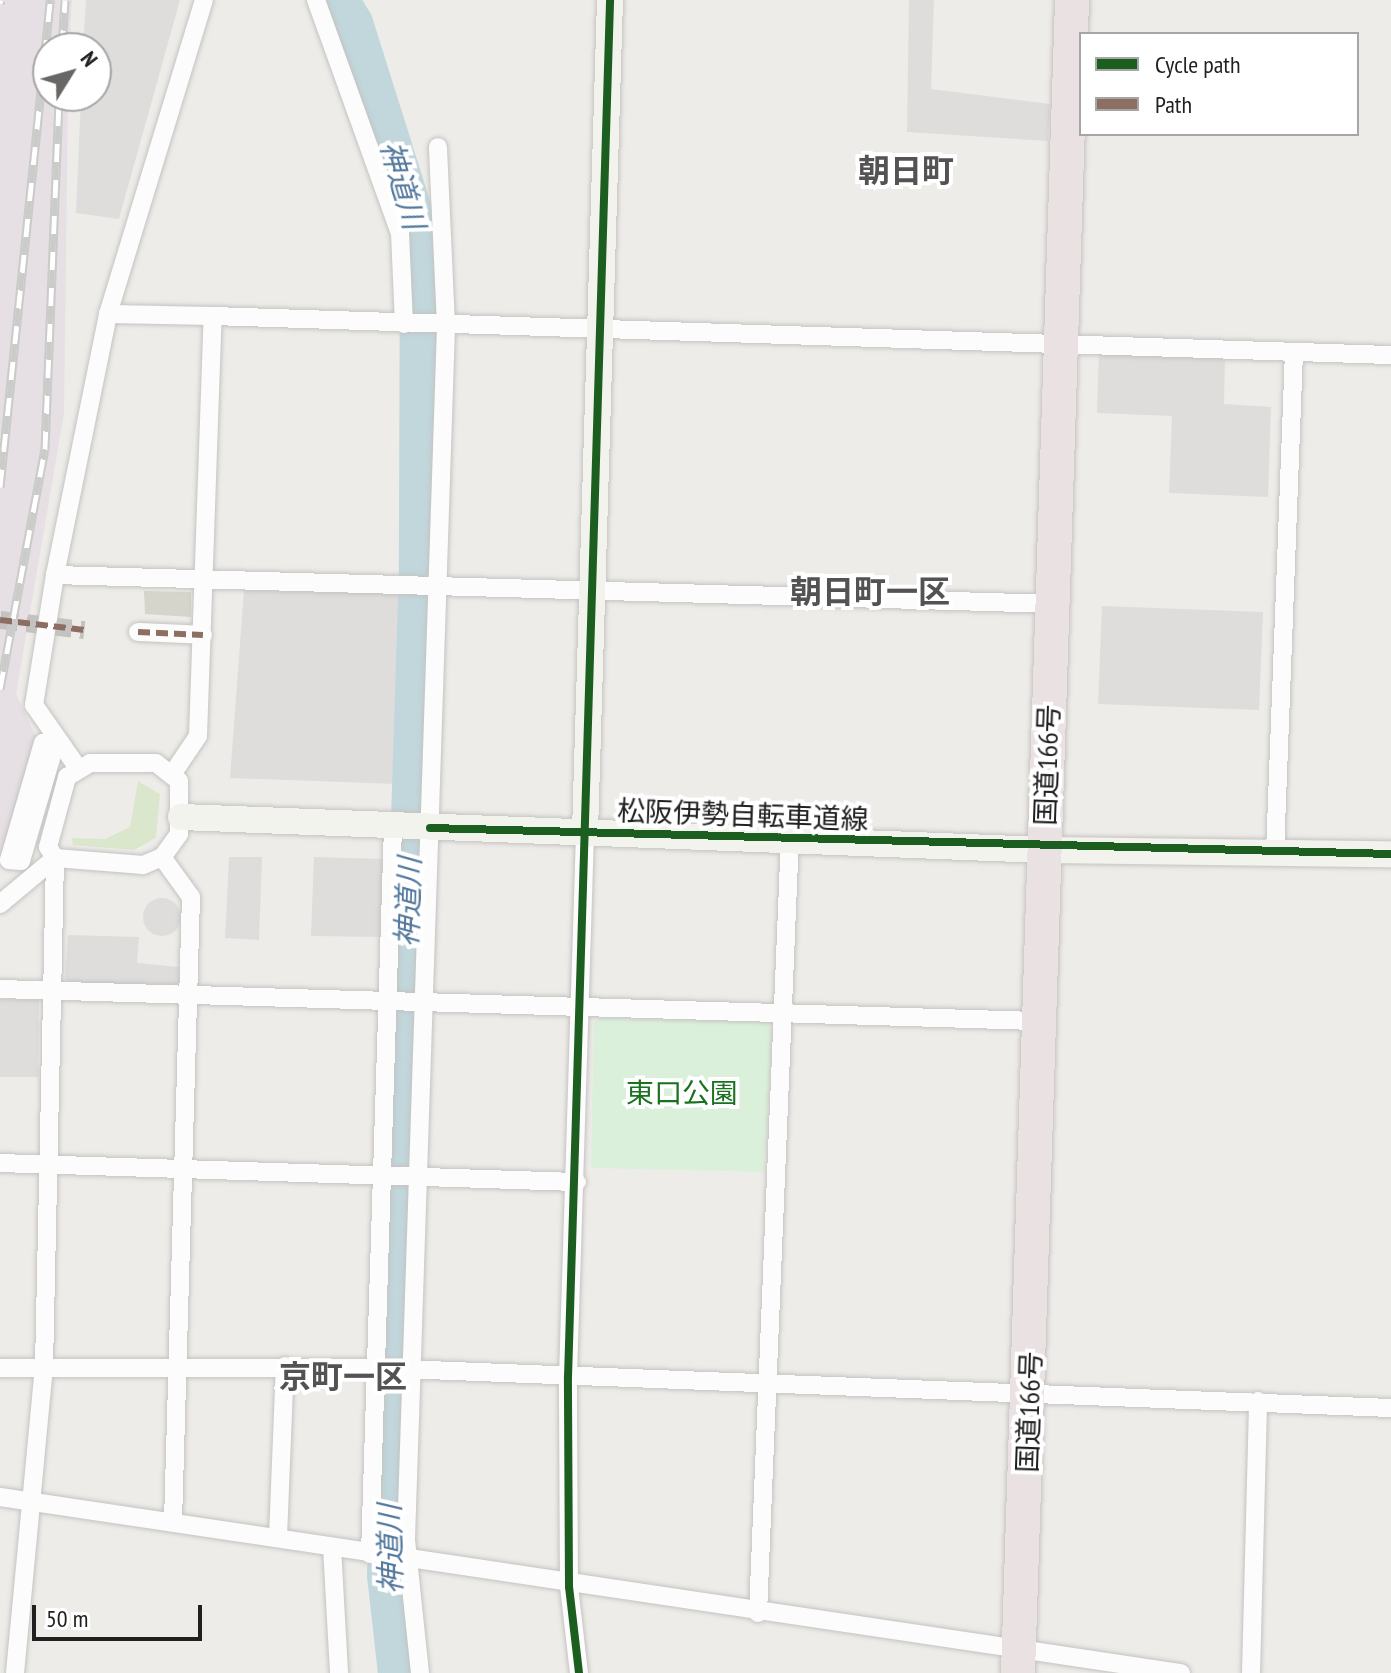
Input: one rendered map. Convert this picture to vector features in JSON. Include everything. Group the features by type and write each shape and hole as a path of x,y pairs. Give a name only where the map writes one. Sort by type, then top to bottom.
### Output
{"highway":[{"name":"国道166号","path":"1019,1660 1031,1395 1038,1021 1072,0"}],"main road":[{"path":"585,832 594,593 597,330 610,0"},
{"name":"松阪伊勢自転車道線","path":"181,817 1044,850 1391,854"}],"street":[{"path":"78,768 34,705 55,575 108,314 204,0"},
{"path":"316,0 400,233 408,324"},
{"path":"420,1673 406,1559 411,1370 421,1177 430,828 441,325 438,147"},
{"path":"108,314 1391,355"},
{"path":"0,904 55,858 143,865 162,857 181,817 173,773 198,736 213,316"},
{"path":"1275,853 1294,352"},
{"path":"55,575 1054,604"},
{"path":"138,632 203,635"},
{"path":"43,743 52,755 21,861 9,860 26,801 43,743"},
{"path":"15,1673 36,1503 44,1367 55,858 48,847 67,777 78,768 156,763 173,773"},
{"path":"371,1554 393,826"},
{"path":"579,1673 569,1587 568,1377 577,1182 585,832"},
{"path":"758,1613 765,1384 790,838"},
{"path":"162,857 191,897 187,1169 173,1522"},
{"path":"0,989 1038,1021"},
{"path":"0,1163 577,1182"},
{"path":"278,1537 285,1366"},
{"path":"0,1368 378,1368 1391,1408"},
{"path":"1251,1673 1258,1401"},
{"path":"0,1497 278,1537 569,1587 758,1613 1019,1660 1181,1673"},
{"path":"332,1547 339,1673"}],"shaded area":[{"path":"0,0 72,0 70,32 32,32 32,112 68,112 64,413 16,694 36,737 0,863"},
{"path":"86,0 180,0 119,219 76,213 80,112 112,112 112,32 84,32"},
{"path":"909,0 934,0 931,89 1050,104 1048,141 907,132"},
{"path":"1099,351 1225,356 1224,404 1271,407 1268,497 1169,493 1172,416 1097,413"},
{"path":"244,590 401,592 396,784 230,778"},
{"path":"144,591 191,592 191,617 145,614"},
{"path":"1102,606 1263,612 1259,710 1098,704"},
{"path":"229,857 262,857 259,940 225,938"},
{"path":"314,857 386,859 381,937 311,936"},
{"path":"162,898 176,903 181,917 176,931 162,936 148,931 143,917 148,903"},
{"path":"68,935 139,937 137,963 179,967 179,985 75,984 65,979"},
{"path":"0,999 39,1000 38,1077 0,1077"}],"green space":[{"path":"138,781 160,794 156,838 134,850 73,845 72,838 105,839 130,827"},
{"name":"東口公園","path":"605,1013 763,1020 773,1031 764,1172 591,1168 594,1022"}],"waterway":[{"name":"神道川","path":"339,0 353,23 420,235 419,568 387,1575 398,1673"}],"tunnel":[{"path":"0,620 84,630"}],"railway":[{"path":"0,487 50,0"},
{"path":"63,32 65,0"},
{"path":"0,689 45,449 58,112"}],"marked path":[{"path":"0,620 84,630"},
{"path":"138,632 203,635"}],"cycle path":[{"path":"579,1673 569,1587 568,1377 610,0"},
{"path":"430,828 1391,854"}],"district":[{"name":"朝日町","path":"906,170"},
{"name":"朝日町一区","path":"870,591"},
{"name":"京町一区","path":"343,1376"}]}
